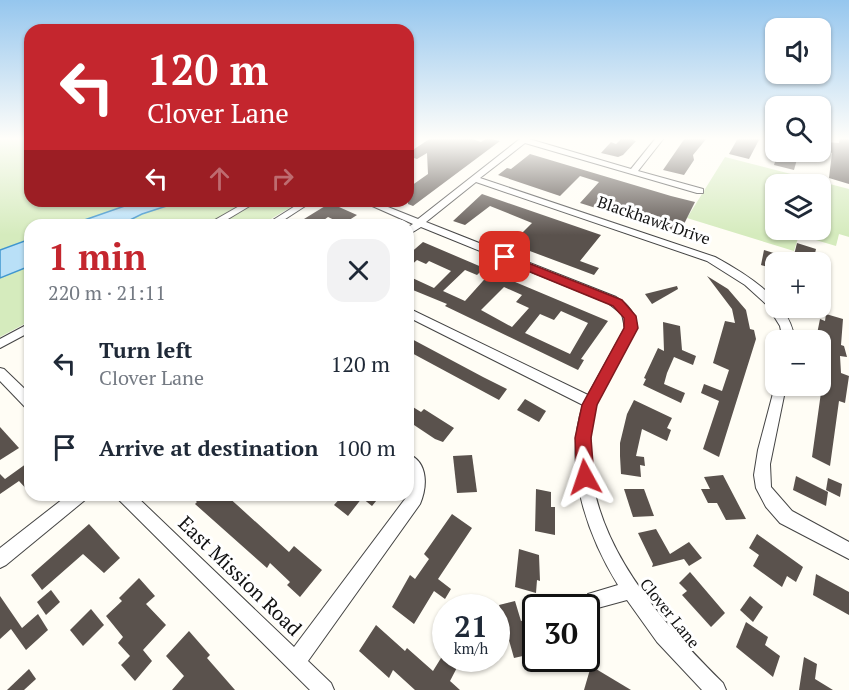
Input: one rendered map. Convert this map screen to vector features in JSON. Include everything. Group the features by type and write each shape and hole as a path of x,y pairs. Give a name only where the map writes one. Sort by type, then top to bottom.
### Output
{"street":[{"path":"414,227 485,170"},
{"path":"627,170 700,191"},
{"name":"Blackhawk Drive","path":"474,179 694,252 731,270 765,293"},
{"path":"222,219 243,207"},
{"path":"280,219 299,207"},
{"name":"Clover Lane","path":"380,207 409,219"},
{"name":"Clover Lane","path":"414,221 623,306 630,316 631,328 591,402 585,421 583,444 587,490 603,538 629,591 679,652 716,690"},
{"path":"414,315 591,402"},
{"path":"0,344 24,330"},
{"path":"0,374 24,397"},
{"path":"778,396 761,474 764,489 777,510 786,517 849,551"},
{"path":"414,469 417,473 418,491 414,500"},
{"path":"0,559 72,501"},
{"name":"East Mission Road","path":"130,501 324,690"},
{"path":"295,662 413,501"},
{"path":"600,598 629,591"}],"green space":[{"path":"0,170 24,170 24,207 122,207 87,219 24,219 24,241 0,250"},
{"path":"717,170 776,170 791,174 765,174 765,240 797,240 794,251 687,218"},
{"path":"831,184 849,189 849,237 839,234 836,246 816,240 831,240"},
{"path":"164,207 291,207 271,219 132,219"},
{"path":"24,268 24,324 0,337 0,278"}],"water":[{"path":"122,207 164,207 132,219 87,219"},
{"path":"24,241 24,268 0,278 0,250"}],"building":[{"path":"428,170 461,170 414,205 414,184 428,174"},
{"path":"504,170 584,170 695,202 679,234 580,203 599,182 580,176 560,196 498,175"},
{"path":"664,170 687,170 684,175"},
{"path":"830,170 849,170 849,184 831,179"},
{"path":"482,194 601,235 580,261 599,268 594,275 511,244 532,223 490,206 465,225 453,221"},
{"path":"324,207 339,207 357,215 351,219 328,217 304,219"},
{"path":"423,242 484,268 477,275 465,270 443,291 465,301 491,272 608,321 581,359 584,360 578,370 445,306 447,304 414,290 414,279 434,288 451,271 429,261 426,264 417,260 414,263 414,250","holes":["504,287 522,295 516,302 529,308 512,327 481,310","561,311 588,323 570,354 525,333 540,314 554,320"]},
{"path":"797,243 816,249 815,252 795,252"},
{"path":"764,250 770,252 765,252 765,266 761,265"},
{"path":"707,276 728,289 746,310 750,329 754,330 756,339 719,457 703,449 719,401 701,393 704,384 722,391 729,370 713,363 725,321 735,323 732,309"},
{"path":"677,286 678,289 652,304 645,294"},
{"path":"831,315 843,319 841,345 844,346 847,357 840,356 841,373 849,376 845,403 839,401 830,466 812,457 821,396 831,396 831,330 818,330 820,319 825,321 825,318 831,318"},
{"path":"663,322 680,326 682,350 696,356 693,365 674,357 667,373 664,384 685,393 681,403 643,385 658,348 664,351"},
{"path":"414,340 507,389 499,400 414,354"},
{"path":"525,399 546,411 539,422 517,410"},
{"path":"634,400 672,418 667,428 671,430 667,441 642,429 636,456 644,457 645,466 640,465 641,477 621,474 620,443 627,414"},
{"path":"414,408 421,412 424,409 454,428 443,442 414,425"},
{"path":"0,427 19,448 0,460"},
{"path":"472,455 477,492 457,493 453,456"},
{"path":"24,465 24,486 19,481 0,494 0,474 5,479"},
{"path":"723,475 746,519 726,520 717,503 708,503 701,489 710,489 704,477"},
{"path":"796,476 828,492 826,506 793,490"},
{"path":"828,478 842,484 840,497 826,490"},
{"path":"536,489 551,492 551,507 555,507 555,535 535,531"},
{"path":"624,489 644,489 654,516 633,517"},
{"path":"233,501 289,552 294,546 322,570 300,597 287,585 290,582 270,563 267,568 195,504 197,502"},
{"path":"338,501 360,501 348,516 334,505"},
{"path":"366,501 376,501 372,506"},
{"path":"452,514 472,528 438,579 451,589 448,594 438,594 434,591 414,624 392,607 410,575 415,579 429,559 424,554"},
{"path":"89,524 120,558 104,573 83,554 42,590 31,575"},
{"path":"656,529 670,554 689,542 702,558 689,566 684,559 652,567 653,564 638,533"},
{"path":"757,534 803,567 796,582 787,576 782,587 753,566 759,555 749,548"},
{"path":"519,549 539,555 540,581 537,580 536,593 515,587"},
{"path":"690,572 725,613 711,627 682,595 687,591 679,583"},
{"path":"816,574 849,592 849,615 813,595"},
{"path":"139,578 155,596 146,604 166,625 143,650 152,661 135,681 121,665 130,656 118,643 123,637 106,616 122,601 119,598"},
{"path":"51,590 60,602 46,615 37,602"},
{"path":"0,596 22,628 38,614 48,630 26,650 11,629 0,639"},
{"path":"750,596 763,607 753,622 740,610"},
{"path":"515,601 522,621 522,656 514,658 510,644 510,602"},
{"path":"91,609 104,625 83,646 70,630"},
{"path":"746,622 768,637 765,645 780,656 773,677 736,647"},
{"path":"376,625 405,651 407,648 432,672 455,672 450,681 460,690 415,690 393,670 389,678 359,651"},
{"path":"189,631 210,655 207,658 235,690 172,690 184,676 166,656"},
{"path":"804,657 817,664 815,679 833,690 799,690"},
{"path":"29,669 36,679 24,690 7,690"},
{"path":"600,671 631,690 584,690 589,672"}],"route":[{"path":"505,257 618,303 630,316 631,328 590,405 585,421 583,450 585,477"}]}
